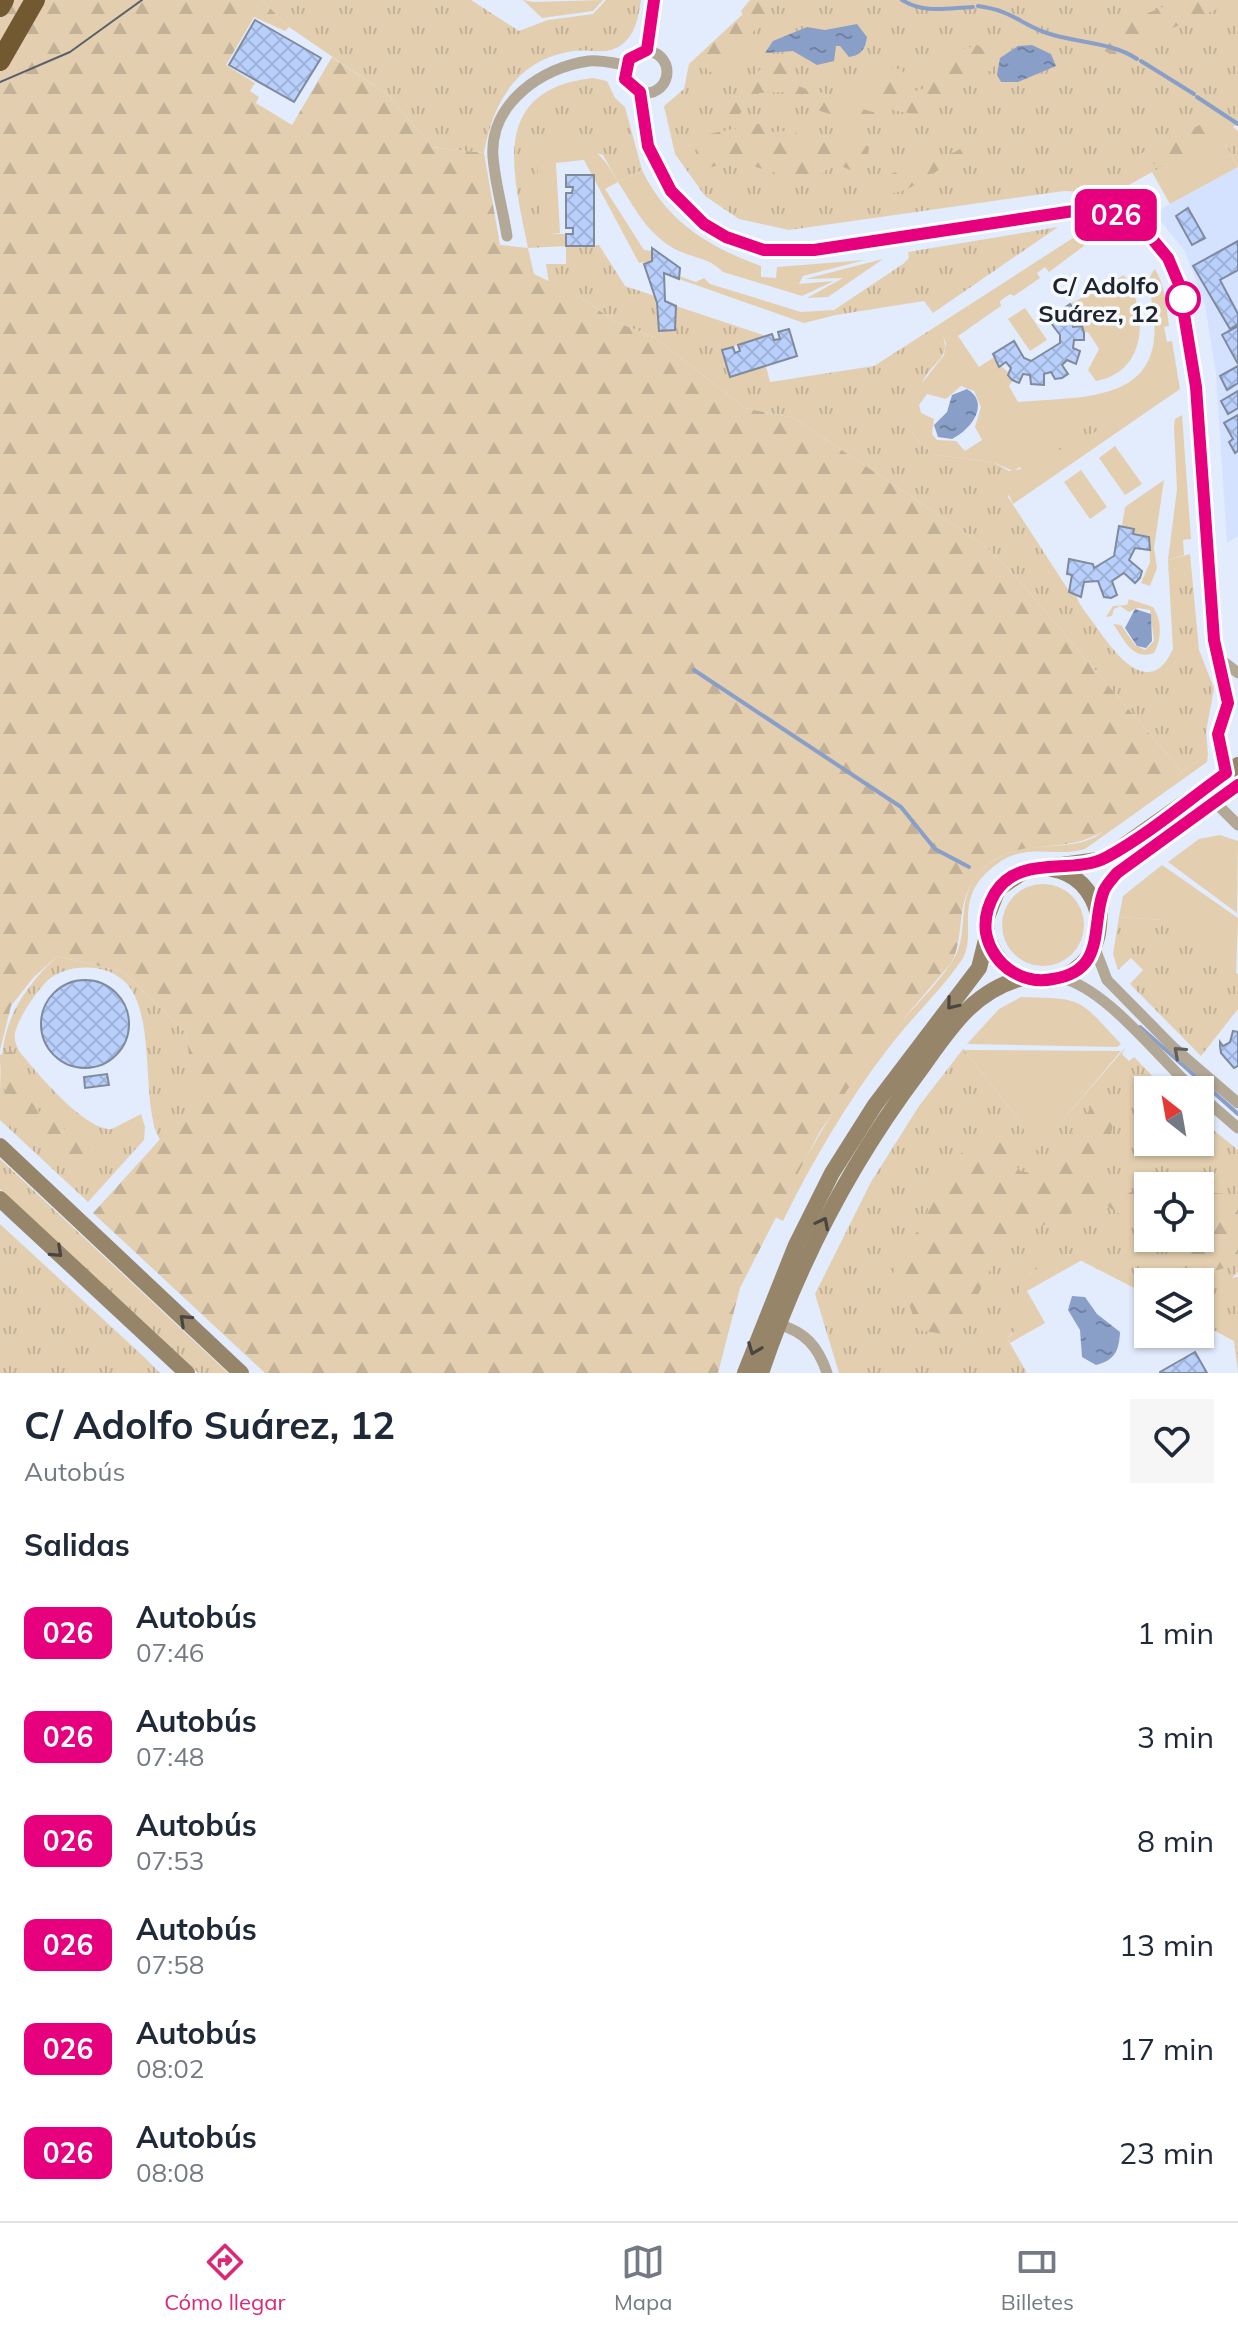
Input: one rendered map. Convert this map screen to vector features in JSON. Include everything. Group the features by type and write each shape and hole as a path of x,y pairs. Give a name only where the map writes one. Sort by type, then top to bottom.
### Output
{"highway":[{"path":"0,7 4,0"},
{"path":"4,55 35,0"}],"main road":[{"path":"987,936 994,954 1006,968 1023,978 1041,981 1060,978 1078,969 1094,946 1103,891 1117,873 1214,801 1234,774"},
{"path":"745,1373 796,1245 832,1173 883,1093 979,968 987,936 989,903 998,889 1026,870 1105,859 1234,774"},
{"path":"1043,867 1059,870 1086,887 1099,917"},
{"path":"761,1373 778,1324 822,1223 887,1114 973,1002 1001,983 1023,978"},
{"path":"0,1146 241,1373"},
{"path":"0,1199 187,1373"}],"street":[{"path":"647,50 654,0"},
{"path":"647,50 634,54 625,65 625,79 640,92 648,146 671,191 704,224 726,237 764,250 814,250 1072,209 1102,211 1149,235 1174,270 1191,337 1216,655 1228,703"},
{"path":"640,92 660,87 666,74 664,61 647,50"},
{"path":"507,236 492,155 504,115 524,87 555,69 591,60 625,65"},
{"path":"1216,655 1238,673"},
{"path":"1234,774 1218,734 1228,703 1238,692"},
{"path":"1214,801 1238,825"},
{"path":"1094,946 1107,980 1115,989 1174,1048 1238,1103"},
{"path":"1060,978 1078,982 1102,997 1180,1076"},
{"path":"1214,1107 1238,1128"},
{"path":"778,1324 795,1329 811,1341 827,1373"}],"shaded area":[{"path":"1238,167 1238,536 1227,543 1216,374 1205,305 1185,251 1154,213"}],"green space":[{"path":"0,0 262,0 289,27 285,31 254,17 226,65 255,83 250,91 259,97 256,103 292,125 332,57 388,95 432,147 484,153 500,245 528,248 534,274 577,295 616,322 654,337 745,408 794,418 985,546 1016,577 1182,772 1103,832 1076,842 1011,852 983,869 967,894 952,962 869,1059 819,1133 740,1288 718,1373 265,1373 93,1213 195,1101 186,1033 124,972 57,956 33,978 11,1006 0,1050"},
{"path":"262,0 471,0 519,31 548,20 593,14 606,0 641,0 634,30 619,47 554,56 523,73 501,100 484,153 432,147 388,95 289,27"},
{"path":"523,0 603,0 593,11 542,18"},
{"path":"750,0 770,0 771,9 724,70 710,72 701,64 707,48 743,16 741,11"},
{"path":"758,0 1238,0 1238,124 1233,127 1238,131 1238,167 1220,135 1114,193 1064,191 789,230 739,219 705,196 675,154 664,106 684,89 689,64"},
{"path":"1180,0 1238,0 1168,30 1144,50 1123,59 1104,51 1105,38 1128,21"},
{"path":"978,45 997,63 990,71 954,75 949,90 931,103 929,112 892,109 859,91 872,76 889,68 902,70 913,92 928,87 934,67 962,49"},
{"path":"787,56 798,62 790,82 877,113 881,121 872,124 830,114 810,108 784,92 759,93 735,119 726,114 727,106 741,94 756,73"},
{"path":"593,78 607,81 615,98 625,107 642,170 618,182 603,155 545,139 542,234 566,234 567,246 599,245 625,286 655,296 659,331 675,330 676,306 766,336 722,350 730,377 766,366 770,382 874,366 938,325 945,344 944,351 921,386 912,432 921,445 937,455 993,462 1009,471 1022,469 1106,413 1108,427 1011,485 1008,497 1069,591 1075,593 1103,636 1121,658 1143,672 1153,671 1163,664 1173,649 1168,560 1190,554 1199,650 1214,688 1206,732 1208,754 1182,772 1016,577 985,546 794,418 745,408 654,337 616,322 577,295 549,283 546,264 566,264 566,246 528,248 514,164 516,139 522,117 536,99 559,86"},
{"path":"1044,101 1028,116 906,190 886,195 877,186 879,178 955,152 1030,106"},
{"path":"1214,118 1228,122 1228,136 1210,146 1183,157 1152,164 1140,154"},
{"path":"763,123 773,132 793,130 803,139 852,138 869,147 867,164 850,170 835,163 820,175 782,175 730,159 713,167 701,167 695,150 709,134"},
{"path":"1220,135 1238,167 1170,204 1152,172"},
{"path":"561,137 589,147 607,164 618,182 605,189 644,250 652,251 652,261 639,263 584,160 556,163 560,233 541,235 537,163 545,139"},
{"path":"642,170 652,188 677,218 707,241 761,266 761,277 776,278 777,267 865,260 803,276 799,284 834,281 802,296 723,272 712,263 679,251 663,241 641,218 618,182"},
{"path":"1058,227 933,313 924,301 836,315 834,310 903,264 909,258 908,252"},
{"path":"1090,227 1104,231 1049,272 1045,267 1037,273 1040,278 1014,296 1010,294 1000,301 1001,306 958,336 979,367 993,358 1014,378 1009,386 1018,402 1071,398 1118,388 1136,377 1149,360 1154,336 1150,281 1155,269 1165,297 1169,326 1164,327 1167,342 1172,341 1180,389 1013,504 1008,493 1011,485 1071,442 1107,427 1106,414 1022,470 1020,467 1013,471 993,462 937,455 921,445 912,432 911,397 944,355 946,343 938,325","holes":["961,386 974,391 981,407 975,427 982,440 965,451 956,441 937,440 932,434 934,419 921,413 919,405 927,394 946,399"]},
{"path":"883,259 828,297 807,298 843,278 805,279"},
{"path":"1124,275 1137,305 1139,338 1126,366 1096,381 1088,370 1099,349 1088,332 1082,333 1070,304"},
{"path":"679,276 696,282 704,278 710,284 801,312 834,310 836,315 804,323 679,279"},
{"path":"1025,308 1047,340 1030,351 1008,319"},
{"path":"1182,415 1191,539 1183,540 1184,555 1168,560 1177,489 1174,427 1175,419"},
{"path":"1115,446 1142,484 1125,495 1099,458"},
{"path":"1081,470 1107,507 1090,519 1064,482"},
{"path":"1164,480 1154,548 1157,568 1150,586 1141,583 1150,562 1149,537 1133,534 1133,529 1122,526 1125,507"},
{"path":"1129,599 1153,607 1156,612 1160,630 1154,653 1146,655 1135,652 1113,624 1121,625 1135,645 1145,650 1154,641 1150,610 1138,608 1129,612 1120,606 1114,609 1112,616 1106,617 1113,606 1127,605"},
{"path":"1208,754 1207,762 1085,849 1019,854 1008,857 982,877 970,903 968,939 961,961 858,1090 818,1155 783,1221 775,1217 818,1136 855,1079 878,1047 952,962 961,938 966,900 978,875 990,863 1016,850 1069,845 1095,837"},
{"path":"1220,835 1238,841 1237,913 1168,862 1199,839"},
{"path":"1162,865 1238,918 1236,976 1164,920 1119,917 1123,896"},
{"path":"1043,884 1059,887 1072,896 1081,909 1084,925 1081,941 1072,954 1059,963 1043,966 1027,963 1014,954 1005,941 1002,925 1005,909 1014,896 1027,887"},
{"path":"1119,917 1164,920 1238,974 1238,1009 1201,1056 1130,984 1143,970 1131,958 1118,970 1113,954"},
{"path":"57,956 124,972 186,1033 196,1101 160,1140 151,1106 142,1018 127,984 111,972 91,968 70,969 47,981 20,1019 15,1033 19,1051 62,1099 88,1121 112,1129 141,1114 145,1127 144,1140 88,1202 0,1120 1,1069 7,1030 24,994"},
{"path":"1021,997 1069,1000 1078,1004 1096,1017 1121,1044 1117,1047 967,1044 999,1009"},
{"path":"1125,1048 1122,1054 1129,1061 1134,1057 1152,1076 1134,1076 1134,1156 1214,1156 1214,1130 1238,1150 1238,1272 1232,1278 1238,1277 1238,1373 1234,1341 1214,1330 1214,1268 1134,1268 1134,1288 1068,1254 1029,1274 1018,1328 1007,1338 1027,1373 839,1373 815,1294 871,1182 919,1106 963,1049 1016,1116 1037,1150"},
{"path":"963,1049 1121,1051 1037,1151 1016,1116"},
{"path":"12,1051 28,1079 27,1096 40,1113 77,1137 92,1152 78,1170 61,1156 63,1146 26,1123 7,1098 0,1055"},
{"path":"1100,1098 1114,1116 1111,1135 1102,1150 1097,1195 1076,1210 1014,1239 995,1259 967,1318 943,1334 918,1330 906,1295 893,1274 899,1250 923,1226 929,1206 953,1160 974,1143 999,1140 1020,1171 1036,1174 1054,1157"},
{"path":"0,1159 228,1373 198,1373 0,1189"},
{"path":"1134,1191 1134,1223 1105,1205"},
{"path":"1214,1193 1238,1195 1238,1264 1214,1271 1214,1268 1184,1252 1214,1252"},
{"path":"0,1224 143,1356 160,1373 0,1373"},
{"path":"1068,1254 1082,1260 1027,1291 1045,1323 1010,1343 1007,1338 1017,1326 1021,1286 1029,1274"}],"water":[{"path":"857,24 867,37 862,51 857,55 849,57 840,46 836,46 834,61 817,65 793,51 765,53 773,41 807,27 825,30"},
{"path":"1032,45 1051,54 1056,66 1018,82 1001,82 997,75 1000,58 1018,46"},
{"path":"967,389 977,401 976,416 966,429 952,439 938,437 934,425 947,412 952,395"},
{"path":"1135,609 1151,614 1152,641 1146,648 1137,646 1125,628"},
{"path":"1072,1296 1085,1297 1097,1314 1120,1332 1117,1349 1108,1360 1096,1365 1082,1357 1080,1330 1068,1310"}],"building":[{"path":"255,20 321,58 294,102 229,65"},
{"path":"566,175 594,175 594,246 566,246 566,234 573,234 573,228 566,228 566,193 572,193 573,187 566,187"},
{"path":"1188,208 1205,238 1192,245 1176,216"},
{"path":"1238,241 1238,270 1220,280 1238,314 1238,324 1230,329 1193,266"},
{"path":"652,248 680,268 679,279 664,273 665,301 676,306 675,330 659,331 657,303 644,264 652,261"},
{"path":"1070,304 1078,315 1071,319 1073,327 1082,326 1084,333 1084,340 1074,340 1073,348 1080,351 1076,364 1067,360 1062,365 1068,374 1062,378 1055,379 1051,372 1044,374 1044,385 1031,384 1030,375 1023,374 1019,383 1012,380 1008,375 1011,368 1006,362 999,367 993,354 1014,341 1024,358 1031,361 1060,343 1060,335 1048,319"},
{"path":"1238,326 1238,364 1222,335"},
{"path":"789,329 797,356 730,377 722,350 733,347 735,353 740,351 738,345 772,334 774,340 780,339 778,332"},
{"path":"1238,366 1238,383 1227,390 1220,376"},
{"path":"1238,391 1238,408 1228,414 1221,401"},
{"path":"1238,415 1238,451 1235,453 1229,442 1233,439 1224,423"},
{"path":"1119,526 1134,529 1133,534 1149,537 1150,550 1135,548 1129,560 1142,571 1140,578 1135,583 1124,573 1112,581 1117,595 1111,598 1104,597 1098,581 1084,582 1081,597 1069,592 1072,575 1067,574 1069,559 1093,564 1094,568 1114,556"},
{"path":"85,980 102,984 116,993 125,1007 129,1024 125,1041 116,1055 102,1064 85,1068 68,1064 54,1055 45,1041 41,1024 45,1007 54,993 68,984"},
{"path":"1233,1031 1238,1032 1238,1066 1234,1068 1221,1053 1220,1046 1220,1042 1223,1046 1230,1042"},
{"path":"107,1074 109,1085 85,1088 84,1077"},
{"path":"1195,1352 1207,1373 1160,1373 1160,1372"}],"waterway":[{"path":"902,0 928,9 973,7"},
{"path":"978,6 1008,14 1047,33 1116,49 1137,59"},
{"path":"1141,61 1194,94"},
{"path":"1197,97 1238,124"},
{"path":"694,670 901,807 935,849 969,867"},
{"path":"1140,1027 1238,1114"}],"tram line":[{"path":"0,82 70,52 142,0"}],"bus line":[{"name":"026","path":"654,0 647,50 629,59 625,65 625,79 640,92 648,146 671,191 704,224 726,237 764,250 789,252 1087,209 1117,216 1149,235 1168,258 1179,284 1191,337 1196,387 1214,640 1228,703 1218,734 1226,773 1105,859 1026,870 1011,877 989,903 987,936 994,954 1006,968 1023,978 1041,981 1060,978 1078,969 1091,954 1098,936 1103,891 1117,873 1238,785"}],"place":[{"name":"C/ Adolfo Suárez, 12","path":"1183,299"}]}
